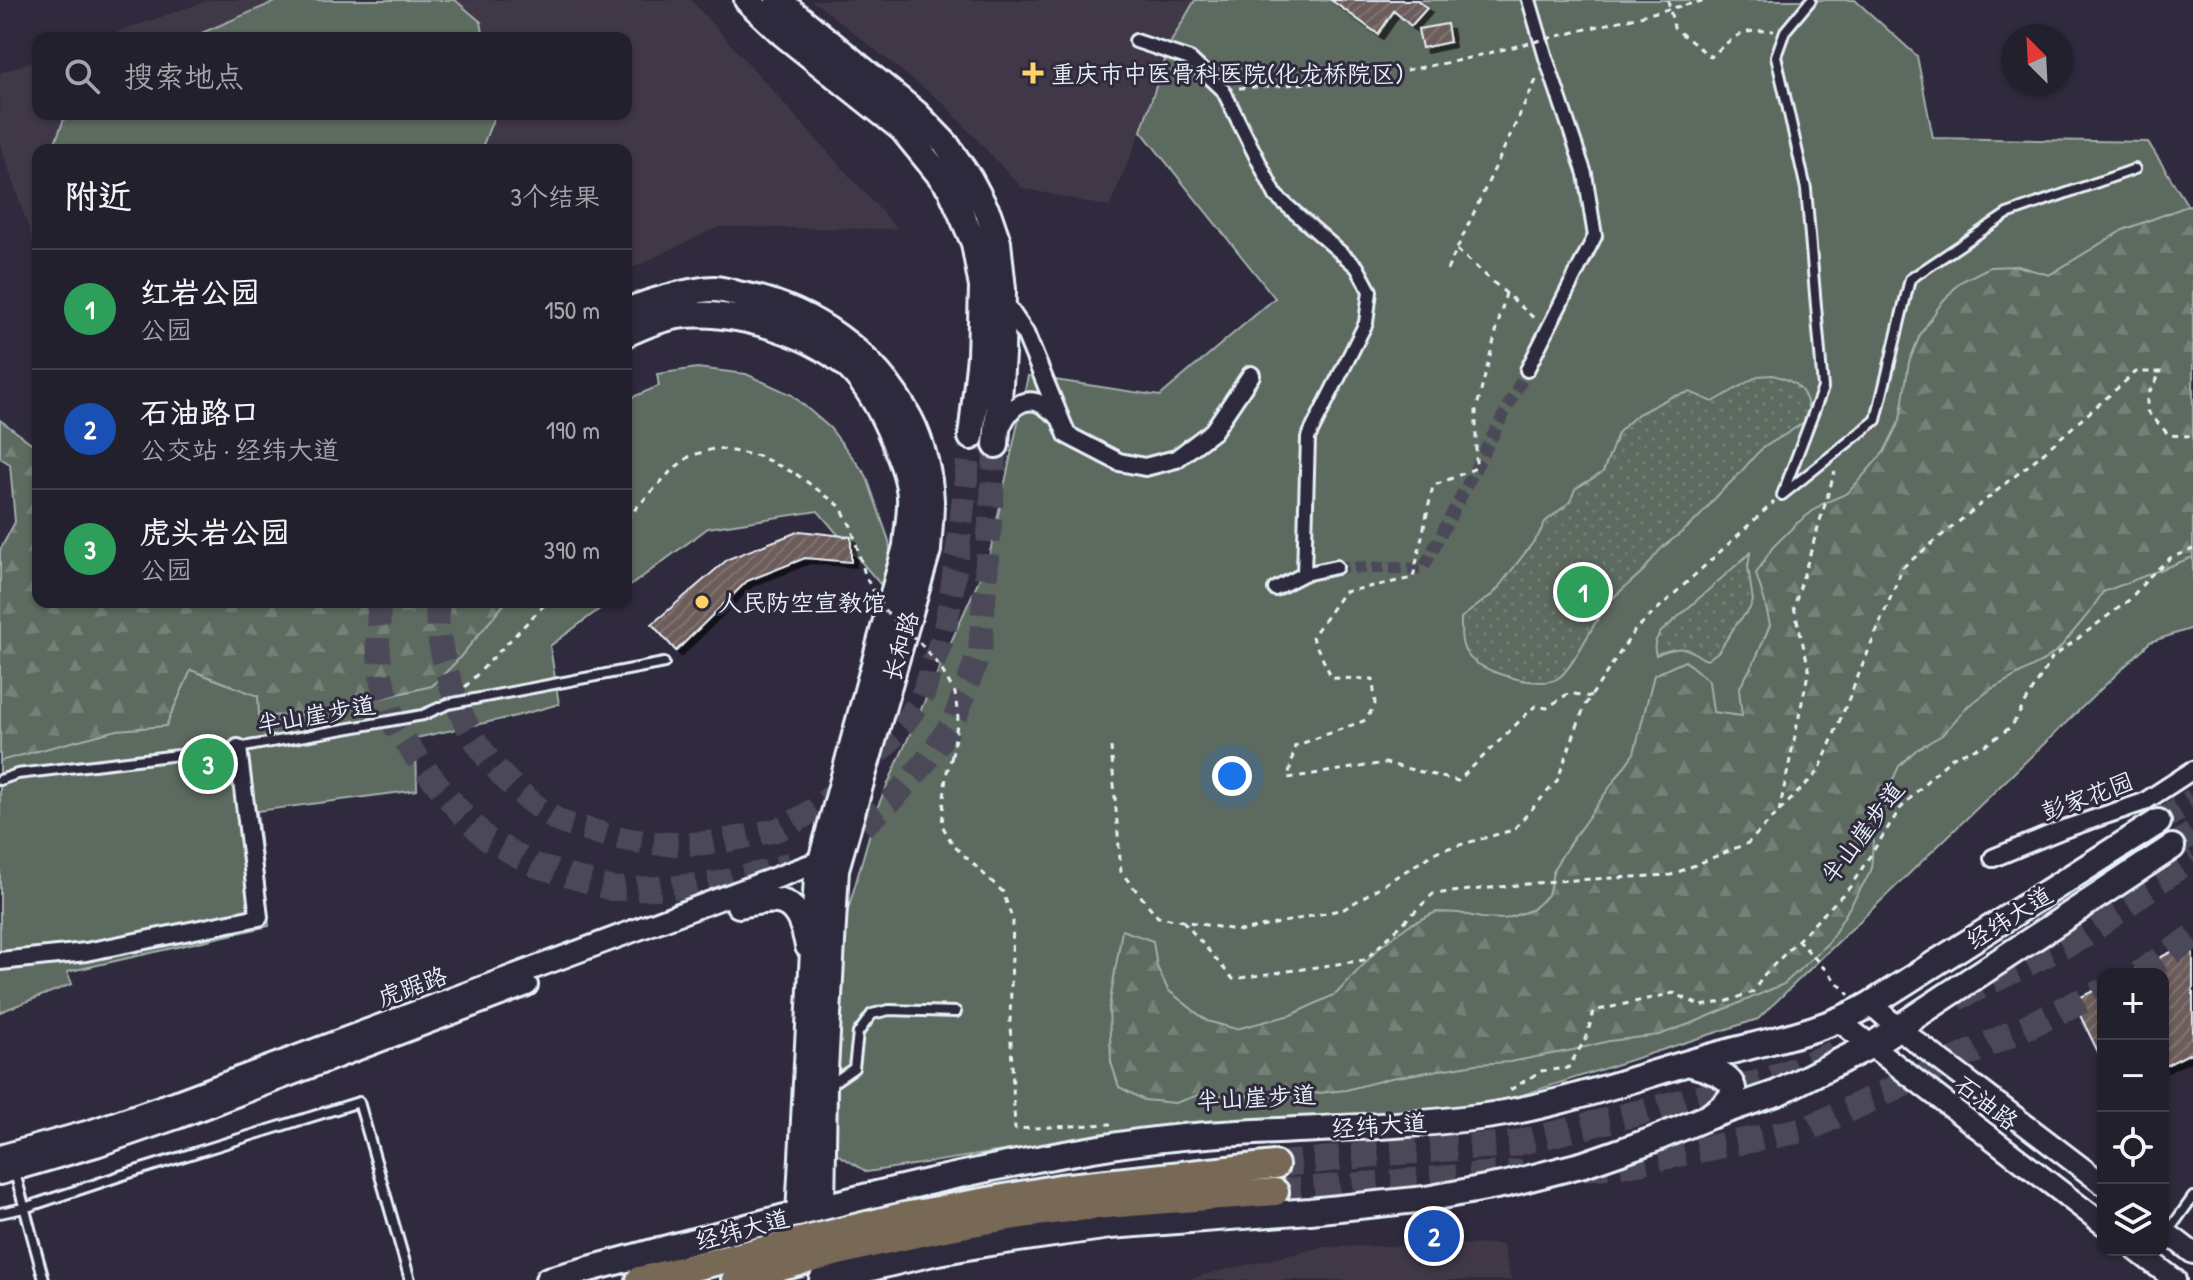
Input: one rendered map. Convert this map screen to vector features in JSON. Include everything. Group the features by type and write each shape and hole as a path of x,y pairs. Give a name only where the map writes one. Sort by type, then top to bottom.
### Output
{"main road":[{"path":"747,0 783,34 902,129 950,188 974,243 982,287 980,356 971,437"},
{"path":"778,0 916,113 946,144 988,213 998,242 1003,300 996,445"},
{"name":"长和路","path":"632,310 669,297 714,289 762,298 797,311 834,333 866,359 891,388 911,421 924,460 931,498 928,550 828,865 824,1088 810,1210"},
{"name":"长和路","path":"632,331 679,316 714,315 790,332 822,347 855,373 870,394 903,465 910,496 906,546 828,865 811,975 810,1210"},
{"name":"经纬大道","path":"548,1280 892,1189 1021,1161 1123,1144 1479,1117 1570,1099 1857,1012 2158,822"},
{"name":"经纬大道","path":"822,1280 933,1253 1110,1226 1426,1199 1584,1164 1777,1093 1872,1045 2172,847"},
{"path":"739,905 775,899 789,906 800,920 806,938 811,975"},
{"path":"1688,1063 1720,1073 1730,1084 1731,1097 1728,1102 1710,1116"},
{"path":"640,1280 904,1216 1044,1190 1275,1178 994,1219 907,1237 735,1280"}],"street":[{"path":"1527,370 1595,236 1585,174 1529,0"},
{"path":"1136,41 1190,59 1223,90 1276,196 1357,267 1370,291 1366,323 1308,438 1304,574"},
{"path":"1003,300 1025,333 1067,435 1119,462 1145,467 1176,459 1213,431 1251,375"},
{"path":"996,445 1007,412 1019,405 1033,401 1059,417"},
{"path":"1275,589 1304,574 1336,567"},
{"path":"0,961 86,952 259,917 238,748"},
{"name":"彭家花园","path":"1993,858 2061,830 2144,802 2193,770"},
{"name":"虎踞路","path":"6,1164 96,1146 177,1118 739,905 828,865"},
{"name":"虎踞路","path":"6,1164 828,865"},
{"name":"石油路","path":"1857,1012 1898,1028 2097,1179"},
{"name":"石油路","path":"1857,1012 1872,1045 2097,1219"},
{"path":"2169,1235 2193,1253"},
{"path":"2144,1256 2175,1280"}],"lane":[{"path":"1782,495 1823,388 1806,189 1776,56 1785,31 1811,0"},
{"path":"1782,495 1876,420 1910,279 2007,214 2135,169"},
{"name":"半山崖步道","path":"0,780 17,774 238,748 423,715 448,704 664,663"},
{"path":"824,1088 854,1068 858,1033 872,1014 889,1010 956,1012"},
{"path":"0,1213 359,1102 410,1280"},
{"path":"6,1164 24,1208 44,1280"},
{"path":"2169,1227 2193,1197"}],"path":[{"path":"1668,0 1674,28 1711,57 1735,36 1755,30 1785,31"},
{"path":"1223,90 1369,77 1456,61 1707,0"},
{"path":"1447,270 1546,58"},
{"path":"1457,250 1548,330"},
{"path":"1506,293 1476,411 1476,468 1433,486 1413,578 1344,592 1312,637 1332,678 1373,679 1375,704 1366,720 1295,746 1288,778 1385,763 1458,781 1535,706 1547,708 1569,693 1591,697"},
{"path":"1183,921 1233,979 1365,960 1433,894 1555,881 1671,875 1748,843 1819,771 1903,567 2036,459 2136,372 2161,372 2147,396 2147,411 2169,435 2193,436"},
{"path":"632,513 672,470 690,456 716,448 759,456 796,474 840,506 851,526 866,578 885,611 920,643 940,667 955,693 958,718 946,775 942,825 953,845 1003,892 1013,921 1010,1022 1015,1129 1123,1123"},
{"path":"1779,812 1809,669 1794,607 1842,448"},
{"path":"1111,747 1121,872 1158,917 1242,931 1344,909 1438,851 1513,830 1557,781 1585,705 1635,630 1782,495"},
{"name":"半山崖步道","path":"1503,1094 1541,1071 1568,1068 1586,1038 1594,1011 1674,993 1701,1006 1753,992 1797,939 1850,887 1900,809 1929,779 1953,757 1987,744 2011,727 2052,658 2129,600 2170,558 2193,549"},
{"path":"448,704 541,608"},
{"path":"1797,939 1845,989 1857,1012"}],"shaded area":[{"path":"210,0 691,0 897,229 718,227 632,268 632,144 32,144 32,238 0,143 0,73 32,61 32,120 632,120 632,32 117,32"},
{"name":"重庆市中医骨科医院(化龙桥院区)","path":"812,0 1195,0 1171,42 1141,131 1109,207 1022,188 944,104"},
{"path":"1503,1244 1511,1280 1188,1280 1324,1247"}],"green space":[{"path":"279,0 455,0 481,22 483,32 204,32"},
{"path":"1195,0 1855,0 1917,56 1933,138 2148,142 2193,214 2193,628 2150,642 1758,1019 1460,1115 1139,1130 867,1172 834,1152 845,921 877,808 989,557 1028,376 1160,396 1275,298 1141,131 1171,42"},
{"path":"64,120 493,120 483,144 54,144"},
{"path":"2193,204 2193,557 2103,592 2059,649 1968,706 1942,735 1916,750 1899,766 1880,808 1873,840 1871,871 1829,942 1784,984 1659,1035 1609,1041 1510,1062 1476,1064 1391,1078 1346,1090 1283,1097 1202,1094 1175,1103 1144,1100 1119,1087 1111,1062 1109,1007 1122,930 1153,941 1157,967 1168,990 1207,1021 1236,1029 1291,1015 1336,994 1381,946 1409,925 1436,912 1505,919 1531,910 1548,895 1554,868 1634,753 1654,675 1685,661 1709,681 1713,712 1742,716 1739,689 1770,625 1756,574 1772,548 1796,524 1822,504 1848,493 1884,452 1900,420 1909,362 1920,335 1960,282 1990,267 2018,266 2049,275 2123,230"},
{"path":"697,368 746,374 792,395 830,428 866,475 889,541 892,570 880,584 818,511 708,528 632,585 632,397 659,386 657,374"},
{"path":"1772,375 1788,380 1800,389 1807,401 1809,418 1759,451 1697,519 1664,546 1644,570 1608,603 1563,674 1548,682 1537,682 1509,677 1473,661 1462,642 1461,618 1494,593 1538,536 1545,522 1570,502 1575,489 1603,472 1618,433 1627,424 1638,414 1671,397 1690,392 1713,402 1758,376"},
{"path":"0,420 32,444 32,608 501,608 432,686 309,715 259,716 258,696 191,670 166,726 117,730 0,761 0,550 15,522 10,464 0,458"},
{"path":"1750,553 1748,567 1753,601 1718,652 1707,660 1685,649 1656,655 1655,643 1661,632"},
{"path":"0,567 32,596 32,608 601,608 550,646 559,704 416,738 417,790 257,811 269,926 67,972 72,984 0,1012"}],"building":[{"path":"1331,0 1417,0 1427,8 1411,26 1394,11 1378,34"},
{"path":"1447,24 1450,42 1422,48 1418,29"},
{"name":"人民防空宣教馆","path":"800,531 851,537 851,562 805,558 747,581 676,651 652,624 728,559"},
{"path":"2193,941 2193,1052 2169,1064 2169,968 2139,968"},
{"path":"2097,989 2097,1050 2073,1001"}],"tunnel":[{"path":"1336,567 1423,569 1527,370"},
{"path":"438,608 443,656 467,725 499,772 541,810 567,825 627,840 669,844 731,840 776,830 815,809 855,776 892,738 921,698 945,628 971,437"},
{"path":"832,845 854,834 890,802 923,765 954,721 980,651 996,445"},
{"path":"379,608 381,675 395,726 455,806 487,839 537,866 612,889 718,883 791,863"},
{"path":"2158,822 2193,800"},
{"path":"2172,847 2193,833"},
{"path":"1957,998 2085,935 2193,856"},
{"path":"2148,968 2193,937"},
{"path":"1582,1168 1622,1165 1807,1129 2097,994"},
{"path":"1275,1165 1513,1144 1766,1081 1845,1049"},
{"path":"1275,1192 1523,1172"}],"place":[{"name":"重庆市中医骨科医院(化龙桥院区)","path":"1033,73"},
{"name":"红岩公园","path":"1583,592"},
{"name":"人民防空宣教馆","path":"702,602"},
{"name":"虎头岩公园","path":"208,764"},
{"name":"石油路口","path":"1434,1236"}]}
